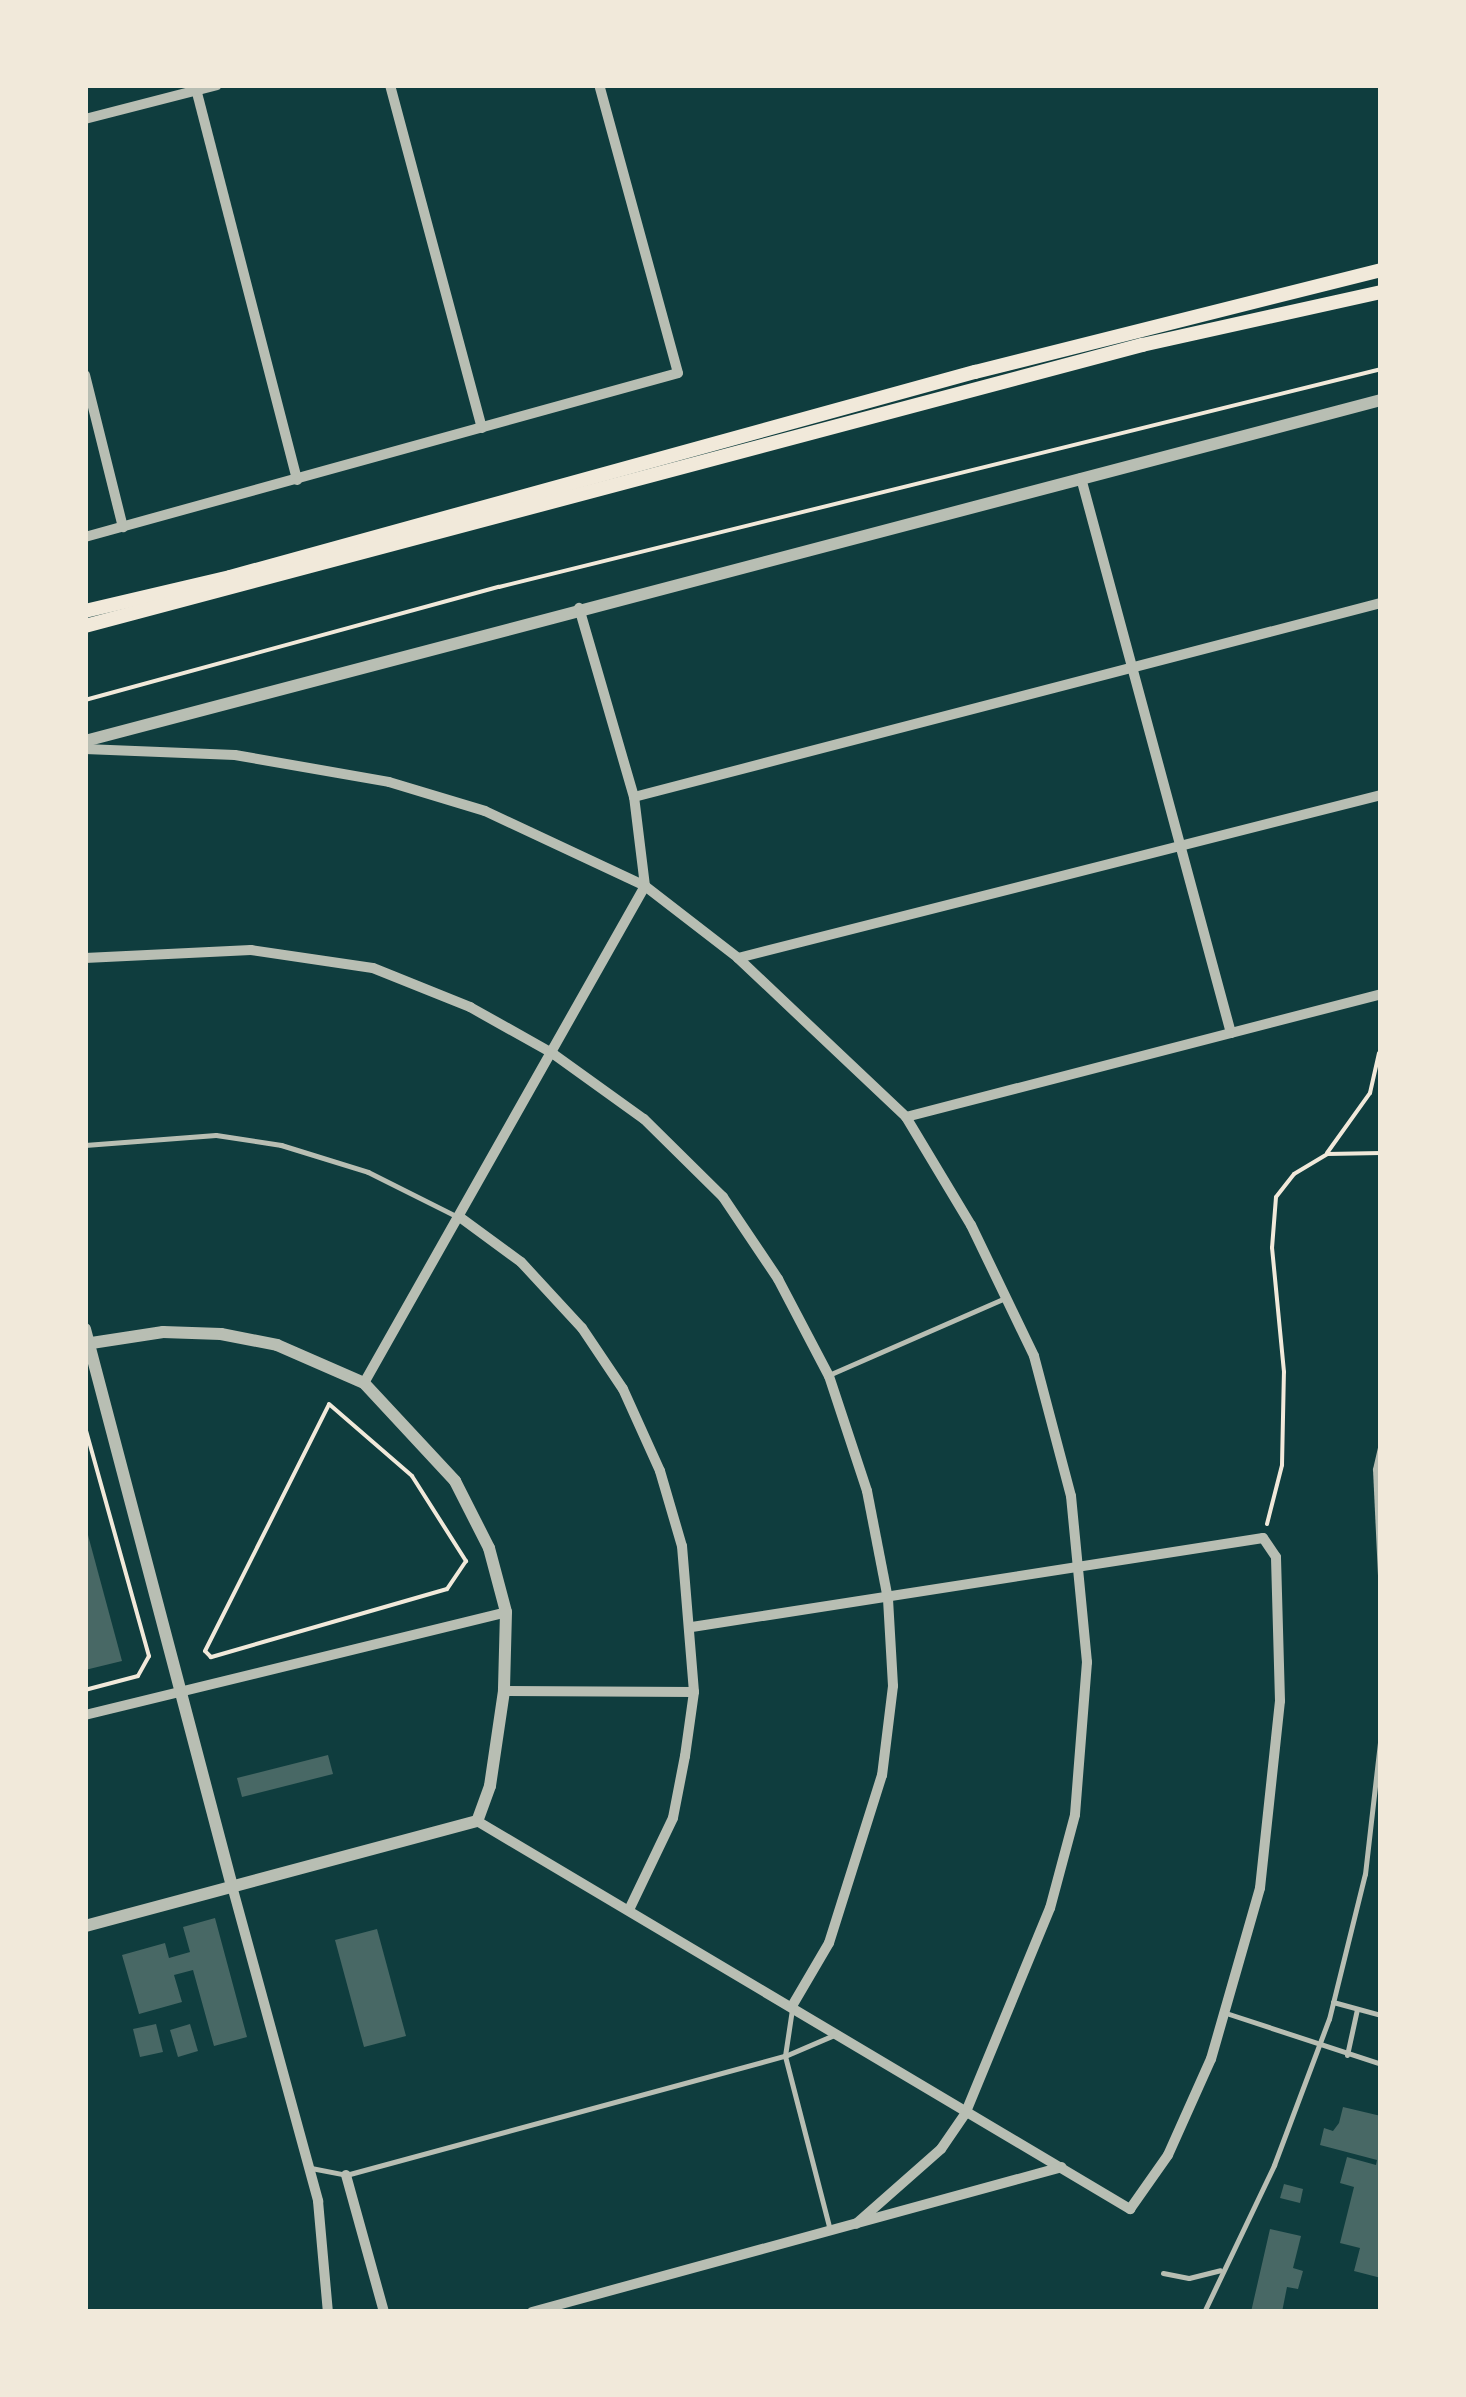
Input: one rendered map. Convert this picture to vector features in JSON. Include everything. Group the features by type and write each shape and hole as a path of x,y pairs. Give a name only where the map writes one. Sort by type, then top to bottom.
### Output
{"main road":[{"path":"85,611 975,372 1381,270"},
{"path":"85,626 1142,345 1381,292"}],"street":[{"path":"85,119 217,85"},
{"path":"390,85 482,428"},
{"path":"85,537 678,373 599,85"},
{"path":"196,88 297,480"},
{"path":"85,376 124,527"},
{"path":"85,741 1381,400"},
{"path":"1082,478 1231,1033"},
{"path":"634,797 1381,603"},
{"path":"364,1383 461,1218 645,886 634,797 579,608"},
{"path":"85,750 235,755 389,782 485,811 645,886 738,958 906,1117 1007,1297 1049,1398 1081,1570 1087,1662 1075,1814 1050,1908 965,2114 917,2173 856,2224"},
{"path":"738,958 1381,795"},
{"path":"85,958 251,950 343,962 470,1008 552,1052 644,1119 723,1197 778,1279 829,1376 867,1491 888,1599 893,1686 882,1775 829,1943 792,2006"},
{"path":"906,1117 1381,994"},
{"path":"461,1218 555,1295 623,1389 677,1527 692,1627 694,1692 672,1818 628,1910"},
{"path":"328,2312 326,2246 308,2167 86,1339 163,1332 221,1334 277,1345 364,1383 455,1481 489,1548 506,1612 504,1691 490,1786 477,1821"},
{"path":"85,1926 477,1821 1130,2209 1168,2156 1228,2014 1260,1888 1276,1788 1280,1622 1276,1557 1263,1538 1081,1570 692,1627"},
{"path":"85,1715 506,1612"},
{"path":"504,1691 694,1692"},
{"path":"532,2312 1063,2167"},
{"path":"346,2175 384,2312"}],"lane":[{"path":"85,1145 216,1135 281,1145 368,1172 461,1218"},
{"path":"829,1376 1007,1297"},
{"path":"1381,1443 1375,1469 1381,1596"},
{"path":"1204,2312 1274,2165 1320,2046 1365,1874 1381,1733"},
{"path":"1333,2002 1381,2014"},
{"path":"792,2006 785,2056 830,2230"},
{"path":"1346,2056 1357,2009"},
{"path":"1228,2014 1346,2056 1381,2064"},
{"path":"308,2167 346,2175 785,2056 837,2033"},
{"path":"1163,2273 1189,2278 1222,2268"}],"path":[{"path":"85,700 1142,423 1218,413 1381,369"},
{"path":"1263,1538 1282,1465 1284,1372 1272,1248 1276,1197 1294,1174 1327,1154 1370,1092 1380,1055 1381,1030"},
{"path":"1327,1154 1381,1153"},
{"path":"329,1404 412,1476 466,1561 448,1588 211,1657 204,1650 329,1404"},
{"path":"85,1426 149,1656 138,1676 85,1690"}],"building":[{"path":"85,1524 122,1661 85,1670"},
{"path":"328,1755 333,1774 242,1797 237,1778"},
{"path":"215,1918 247,2037 214,2046 193,1970 174,1975 182,2002 139,2014 122,1955 165,1943 169,1958 190,1952 183,1927"},
{"path":"377,1929 406,2036 364,2047 335,1940"},
{"path":"156,2024 163,2052 140,2057 133,2029"},
{"path":"190,2024 198,2051 178,2057 170,2030"},
{"path":"1343,2107 1381,2116 1381,2278 1354,2271 1360,2248 1340,2243 1354,2187 1340,2183 1347,2157 1376,2165 1377,2160 1320,2145 1324,2128 1333,2131"},
{"path":"1284,2184 1303,2189 1300,2203 1280,2198"},
{"path":"1270,2229 1301,2236 1293,2268 1303,2271 1298,2289 1287,2287 1282,2312 1251,2312"}]}
